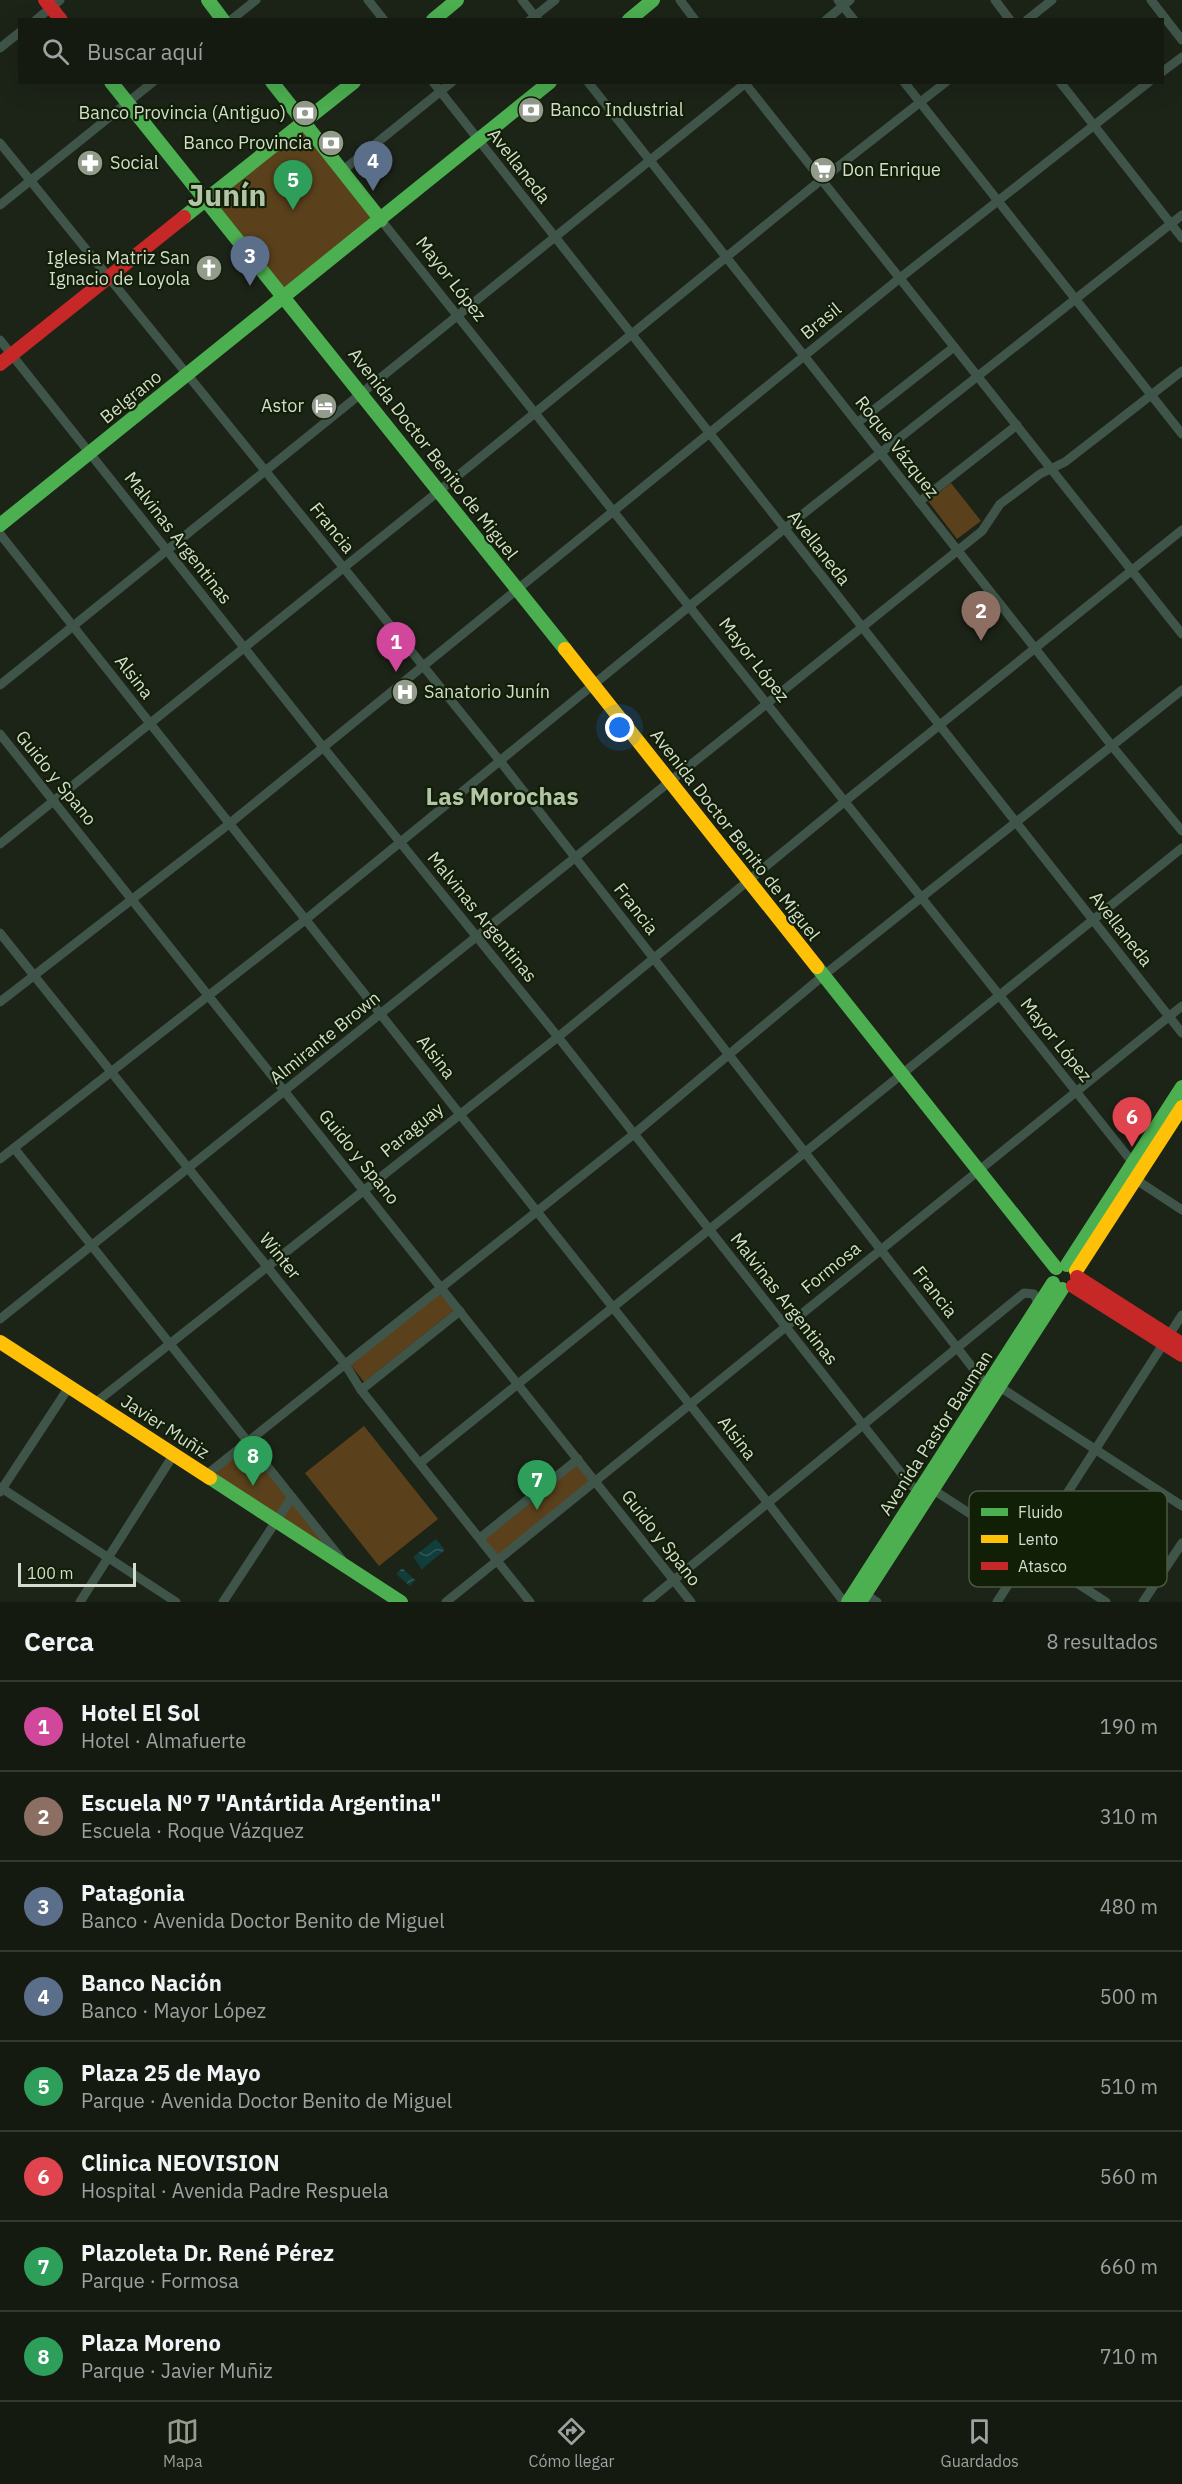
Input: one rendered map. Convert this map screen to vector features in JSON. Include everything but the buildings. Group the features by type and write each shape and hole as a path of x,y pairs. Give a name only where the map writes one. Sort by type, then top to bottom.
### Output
{"main road":[{"path":"208,0 222,18"},
{"path":"435,18 457,0"},
{"path":"630,18 653,0"},
{"path":"52,2 60,18"},
{"name":"Avenida Doctor Benito de Miguel","path":"113,84 285,297 978,1170 1066,1277 1166,1339 1182,1355"},
{"name":"Mayor López","path":"274,84 381,220"},
{"path":"0,364 352,84"},
{"name":"Belgrano","path":"0,525 548,84"},
{"path":"1066,1277 1133,1163 1182,1087"},
{"path":"1066,1277 1137,1177 1182,1107"},
{"name":"Avenida Pastor Bauman","path":"994,1387 1039,1305 1066,1277"},
{"name":"Avenida Pastor Bauman","path":"844,1602 865,1597 926,1491 1066,1277"},
{"name":"Avenida Doctor Benito de Miguel","path":"1166,1339 1182,1344"},
{"name":"Javier Muñiz","path":"0,1342 401,1602"}],"street":[{"path":"234,18 256,0"},
{"path":"368,0 382,18"},
{"path":"522,0 534,18 555,0"},
{"path":"680,0 694,18"},
{"path":"995,0 1008,18"},
{"path":"1030,18 1053,0"},
{"path":"1151,0 1182,40"},
{"path":"38,18 52,2"},
{"path":"828,18 844,2 853,18"},
{"path":"0,48 18,34"},
{"path":"1164,70 1182,57"},
{"path":"0,205 151,84"},
{"name":"Avellaneda","path":"434,84 783,530 1182,1033"},
{"path":"342,171 450,84"},
{"name":"Roque Vázquez","path":"590,84 1112,746 1182,831"},
{"path":"0,685 745,84"},
{"path":"747,84 1182,634"},
{"path":"906,84 1182,434"},
{"path":"0,844 821,180 944,84"},
{"path":"1062,84 1182,238"},
{"name":"Brasil","path":"0,1002 229,824 516,588 900,278 1146,84"},
{"name":"Francia","path":"0,143 500,761 958,1347 994,1387 1159,1491"},
{"path":"0,1159 305,920 688,606 1182,215"},
{"name":"Mayor López","path":"381,220 1074,1092 1133,1163 1137,1177"},
{"name":"Malvinas Argentinas","path":"0,340 323,747 558,1037 863,1425 926,1491 969,1516"},
{"path":"857,423 954,346"},
{"name":"Almirante Brown","path":"0,1319 985,528 1000,504 1051,468 1065,462 1182,371"},
{"path":"919,502 1017,425"},
{"name":"Paraguay","path":"95,1403 558,1037 844,802 1182,530"},
{"name":"Alsina","path":"0,534 844,1602"},
{"path":"206,1475 634,1134 824,975 1182,690"},
{"name":"Guido y Spano","path":"0,734 691,1602"},
{"path":"420,1463 1182,848"},
{"name":"Winter","path":"0,933 345,1364 361,1390 530,1602"},
{"name":"Formosa","path":"446,1602 1182,1006"},
{"path":"14,1148 349,1569"},
{"path":"1137,1177 1141,1183 1182,1210"},
{"path":"647,1602 1024,1293 1034,1294 1039,1305"},
{"path":"361,1390 460,1311"},
{"path":"1069,1491 1182,1315"},
{"path":"69,1387 1,1489 176,1602"},
{"path":"80,1602 174,1454"},
{"path":"480,1538 578,1459"},
{"name":"Francia","path":"1167,1496 1182,1506"},
{"path":"223,1602 292,1497"},
{"path":"1167,1566 1182,1543"},
{"path":"997,1602 1006,1587"},
{"name":"Malvinas Argentinas","path":"1083,1587 1106,1602"},
{"path":"1143,1602 1153,1587"}],"shaded area":[{"path":"303,123 381,220 285,297 205,200"},
{"path":"951,483 981,521 957,539 928,501"},
{"path":"440,1293 454,1310 364,1382 350,1364"},
{"path":"364,1426 438,1519 379,1566 305,1473"},
{"path":"247,1446 289,1497 275,1518 210,1475"},
{"path":"577,1464 591,1481 498,1556 484,1540"},
{"path":"292,1501 338,1559 279,1520"}],"water":[{"path":"436,1539 445,1550 422,1569 413,1557"},
{"path":"402,1568 415,1580 410,1586 396,1574"}],"traffic: fast":[{"path":"208,0 222,18"},
{"path":"435,18 457,0"},
{"path":"631,18 653,0"},
{"path":"113,84 565,649"},
{"path":"274,84 381,220"},
{"path":"184,217 351,84"},
{"path":"0,525 548,84"},
{"path":"817,967 1056,1268"},
{"path":"1067,1265 1182,1087"},
{"path":"848,1602 1053,1283"},
{"path":"860,1602 1062,1289"},
{"path":"210,1478 401,1602"}],"traffic: slow":[{"path":"565,649 817,967"},
{"path":"1076,1271 1182,1107"},
{"path":"0,1342 210,1478"}],"traffic: jam":[{"path":"45,0 59,18"},
{"path":"0,364 184,217"},
{"path":"1077,1277 1182,1344"},
{"path":"1073,1286 1182,1355"}],"place":[{"name":"Banco Industrial","path":"531,110"},
{"name":"Banco Provincia (Antiguo)","path":"305,113"},
{"name":"Banco Provincia","path":"331,143"},
{"name":"Social","path":"90,163"},
{"name":"Don Enrique","path":"823,170"},
{"name":"Banco Nación","path":"373,191"},
{"name":"Plaza 25 de Mayo","path":"293,210"},
{"name":"Iglesia Matriz San Ignacio de Loyola","path":"209,268"},
{"name":"Patagonia","path":"250,286"},
{"name":"Astor","path":"324,406"},
{"name":"Escuela Nº 7 \"Antártida Argentina\"","path":"981,641"},
{"name":"Hotel El Sol","path":"396,672"},
{"name":"Sanatorio Junín","path":"405,692"},
{"name":"Clinica NEOVISION","path":"1132,1147"},
{"name":"Plaza Moreno","path":"253,1486"},
{"name":"Plazoleta Dr. René Pérez","path":"537,1510"}],"district":[{"name":"Junín","path":"227,196"},
{"name":"Las Morochas","path":"502,797"}]}
